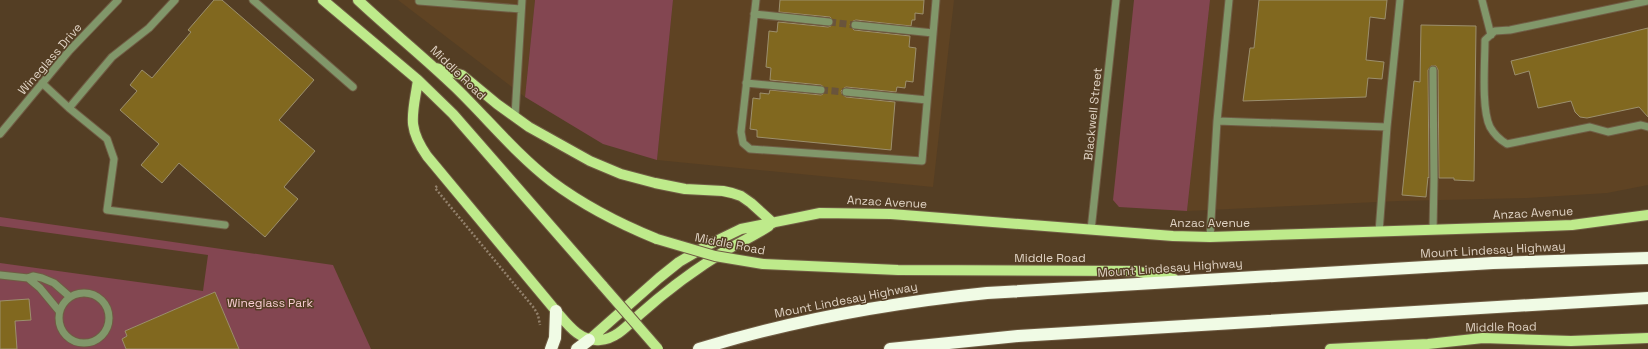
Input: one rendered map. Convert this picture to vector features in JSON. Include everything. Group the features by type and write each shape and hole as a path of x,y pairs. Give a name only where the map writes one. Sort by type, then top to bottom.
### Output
{"highway":[{"name":"Mount Lindesay Highway","path":"699,349 732,339 818,318 931,298 987,293 1493,263 1648,258"},
{"path":"890,349 952,341 1024,335 1648,298"},
{"path":"551,349 555,338 556,312"},
{"path":"577,349 589,340"}],"main road":[{"path":"323,0 418,80 464,126 658,349"},
{"name":"Middle Road","path":"358,0 435,68 516,150 551,180 597,211 657,239 715,256 763,264 898,270 1135,271 1184,281"},
{"path":"435,68 462,75 514,116 560,146 590,161 621,174 655,183 686,189 723,191 741,196 773,223"},
{"path":"418,80 412,119 417,142 556,312 571,328 589,340"},
{"name":"Anzac Avenue","path":"589,340 654,282 679,262 708,245 741,229 820,213 850,212 891,214 1174,236 1210,237 1572,225 1648,215"},
{"name":"Anzac Avenue","path":"589,340 607,339 617,335 648,307 688,276 773,223"},
{"name":"Middle Road","path":"1330,349 1428,344 1483,338 1572,341 1648,338"},
{"path":"1428,344 1453,349"}],"street":[{"name":"Wineglass Drive","path":"0,134 69,51 118,0"},
{"path":"69,108 112,57 149,28 174,0"},
{"path":"253,0 353,87"},
{"path":"514,116 522,0"},
{"path":"756,0 741,132 743,143 750,149 922,161 936,0"},
{"name":"Blackwell Street","path":"1091,230 1116,0"},
{"path":"1210,237 1217,121 1229,0"},
{"path":"1379,232 1387,127 1400,0"},
{"path":"1482,0 1491,35"},
{"path":"1648,1 1510,30 1495,31 1485,40 1485,106 1490,126 1500,139 1507,144 1590,127 1608,132 1641,124 1648,127"},
{"path":"419,2 521,9"},
{"path":"754,14 830,22"},
{"path":"855,25 933,33"},
{"path":"1433,70 1433,230"},
{"path":"42,83 69,108 107,139 114,159 107,210 224,225"},
{"path":"746,83 821,90"},
{"path":"846,92 927,100"},
{"path":"1217,121 1387,127"},
{"path":"0,275 28,278 33,276 42,278 54,283 70,297"},
{"path":"28,278 40,288 59,311"},
{"path":"76,294 90,294 103,302 109,315 106,330 102,336 89,343 74,342 63,333 60,326 59,311 63,303 70,297 76,294"}],"path":[{"path":"446,177 435,188 534,308 538,315 541,327"}],"shaded area":[{"path":"398,0 535,0 525,97"},
{"path":"673,0 954,0 933,187 657,160"},
{"path":"1210,0 1648,0 1648,185 1607,193 1527,198 1399,201 1187,211"}],"green space":[{"path":"535,0 673,0 657,160 603,144 525,97"},
{"path":"1134,0 1210,0 1187,211 1119,207 1113,200"},
{"name":"Wineglass Park","path":"0,217 333,265 371,349 239,349 215,292 125,331 127,336 122,339 126,349 17,349 0,322 30,320 0,301 0,263 203,291 208,255 0,226"}],"building":[{"path":"214,0 222,0 314,80 279,120 315,151 284,187 298,199 265,237 179,163 162,183 141,165 159,144 120,110 137,91 130,85 142,70 152,78 191,32 188,30"},
{"path":"780,0 924,0 923,14 915,13 915,20 912,20 911,26 856,20 850,24 854,30 910,36 909,47 916,48 913,82 906,81 905,88 897,87 896,92 846,87 841,91 846,97 895,102 891,150 757,137 757,130 750,129 753,98 760,99 760,93 769,94 770,90 821,95 826,91 821,85 770,80 771,68 766,67 769,31 777,32 778,22 828,27 834,23 830,17 779,12"},
{"path":"1259,0 1387,0 1385,19 1370,17 1366,60 1384,62 1382,79 1368,78 1366,97 1243,101 1250,48 1254,48"},
{"path":"1421,25 1476,26 1474,181 1454,180 1454,178 1439,178 1438,70 1436,66 1431,66 1428,70 1429,178 1428,177 1426,197 1402,195 1414,81 1420,82"},
{"path":"1648,28 1648,117 1639,107 1587,118 1580,117 1575,112 1571,101 1538,108 1529,71 1515,75 1511,61"},
{"path":"215,292 239,349 126,349 122,339 127,336 125,331"},
{"path":"29,299 31,320 15,321 17,349 0,349 0,301"}],"tunnel":[{"path":"829,22 855,25"},
{"path":"821,90 846,92"}]}
